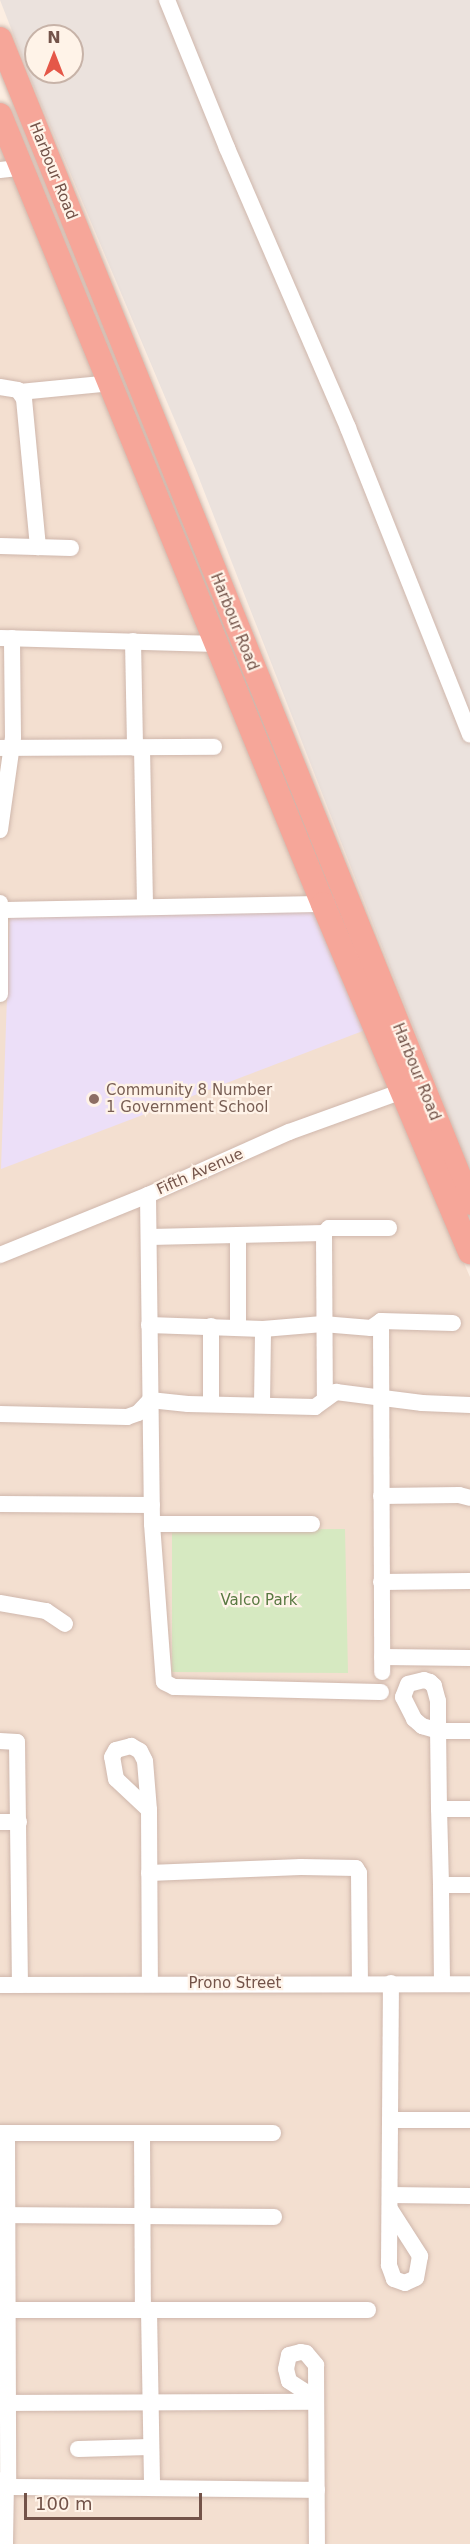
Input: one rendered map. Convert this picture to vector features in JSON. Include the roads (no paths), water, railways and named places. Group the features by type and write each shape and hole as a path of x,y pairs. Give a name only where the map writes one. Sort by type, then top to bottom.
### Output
{"highway":[{"name":"Harbour Road","path":"0,39 470,1203"},
{"name":"Harbour Road","path":"0,115 10,169 112,383 323,904 470,1251"}],"street":[{"path":"167,0 231,158 348,428 470,735"},
{"path":"0,387 20,392 112,383"},
{"path":"20,392 24,399 38,547"},
{"path":"0,546 71,548"},
{"path":"0,830 6,748 6,638 218,644"},
{"path":"133,642 144,907"},
{"path":"6,748 214,747"},
{"path":"0,903 0,994"},
{"path":"0,910 323,904"},
{"name":"Fifth Avenue","path":"0,1255 148,1195 289,1132 402,1091"},
{"path":"148,1195 152,1524 162,1676 168,1686 381,1692"},
{"path":"150,1237 324,1233 329,1228 389,1228"},
{"path":"324,1233 325,1399"},
{"path":"238,1236 238,1327"},
{"path":"149,1325 263,1329 323,1324 371,1328 381,1321 453,1323"},
{"path":"381,1321 382,1665 470,1658"},
{"path":"211,1326 211,1404"},
{"path":"262,1404 263,1329"},
{"path":"150,1400 315,1407 336,1392 422,1403 470,1405"},
{"path":"0,1414 127,1417 138,1413 150,1400"},
{"path":"381,1496 452,1495 470,1498"},
{"path":"0,1504 152,1505"},
{"path":"152,1524 312,1524"},
{"path":"381,1582 470,1581"},
{"path":"0,1603 46,1611 65,1624"},
{"path":"442,1984 438,1731 470,1731"},
{"path":"0,1740 17,1742 20,1985"},
{"path":"439,1809 470,1809"},
{"path":"150,1810 150,1984"},
{"path":"0,1822 19,1822"},
{"path":"150,1873 270,1868 356,1868 359,1873 360,1983"},
{"path":"441,1885 470,1886"},
{"path":"391,1983 390,2202 470,2196"},
{"name":"Prono Street","path":"0,1985 470,1984"},
{"path":"390,2120 470,2120"},
{"path":"5,2544 4,2133 273,2133"},
{"path":"142,2133 142,2217 152,2488"},
{"path":"3,2216 274,2217"},
{"path":"3,2310 368,2310"},
{"path":"3,2403 315,2400 317,2544"},
{"path":"78,2449 150,2447"},
{"path":"6,2478 11,2487 317,2490"}],"place":[{"name":"Community 8 Number 1 Government School","path":"94,1099"}],"park label":[{"name":"Valco Park","path":"259,1601"}]}
